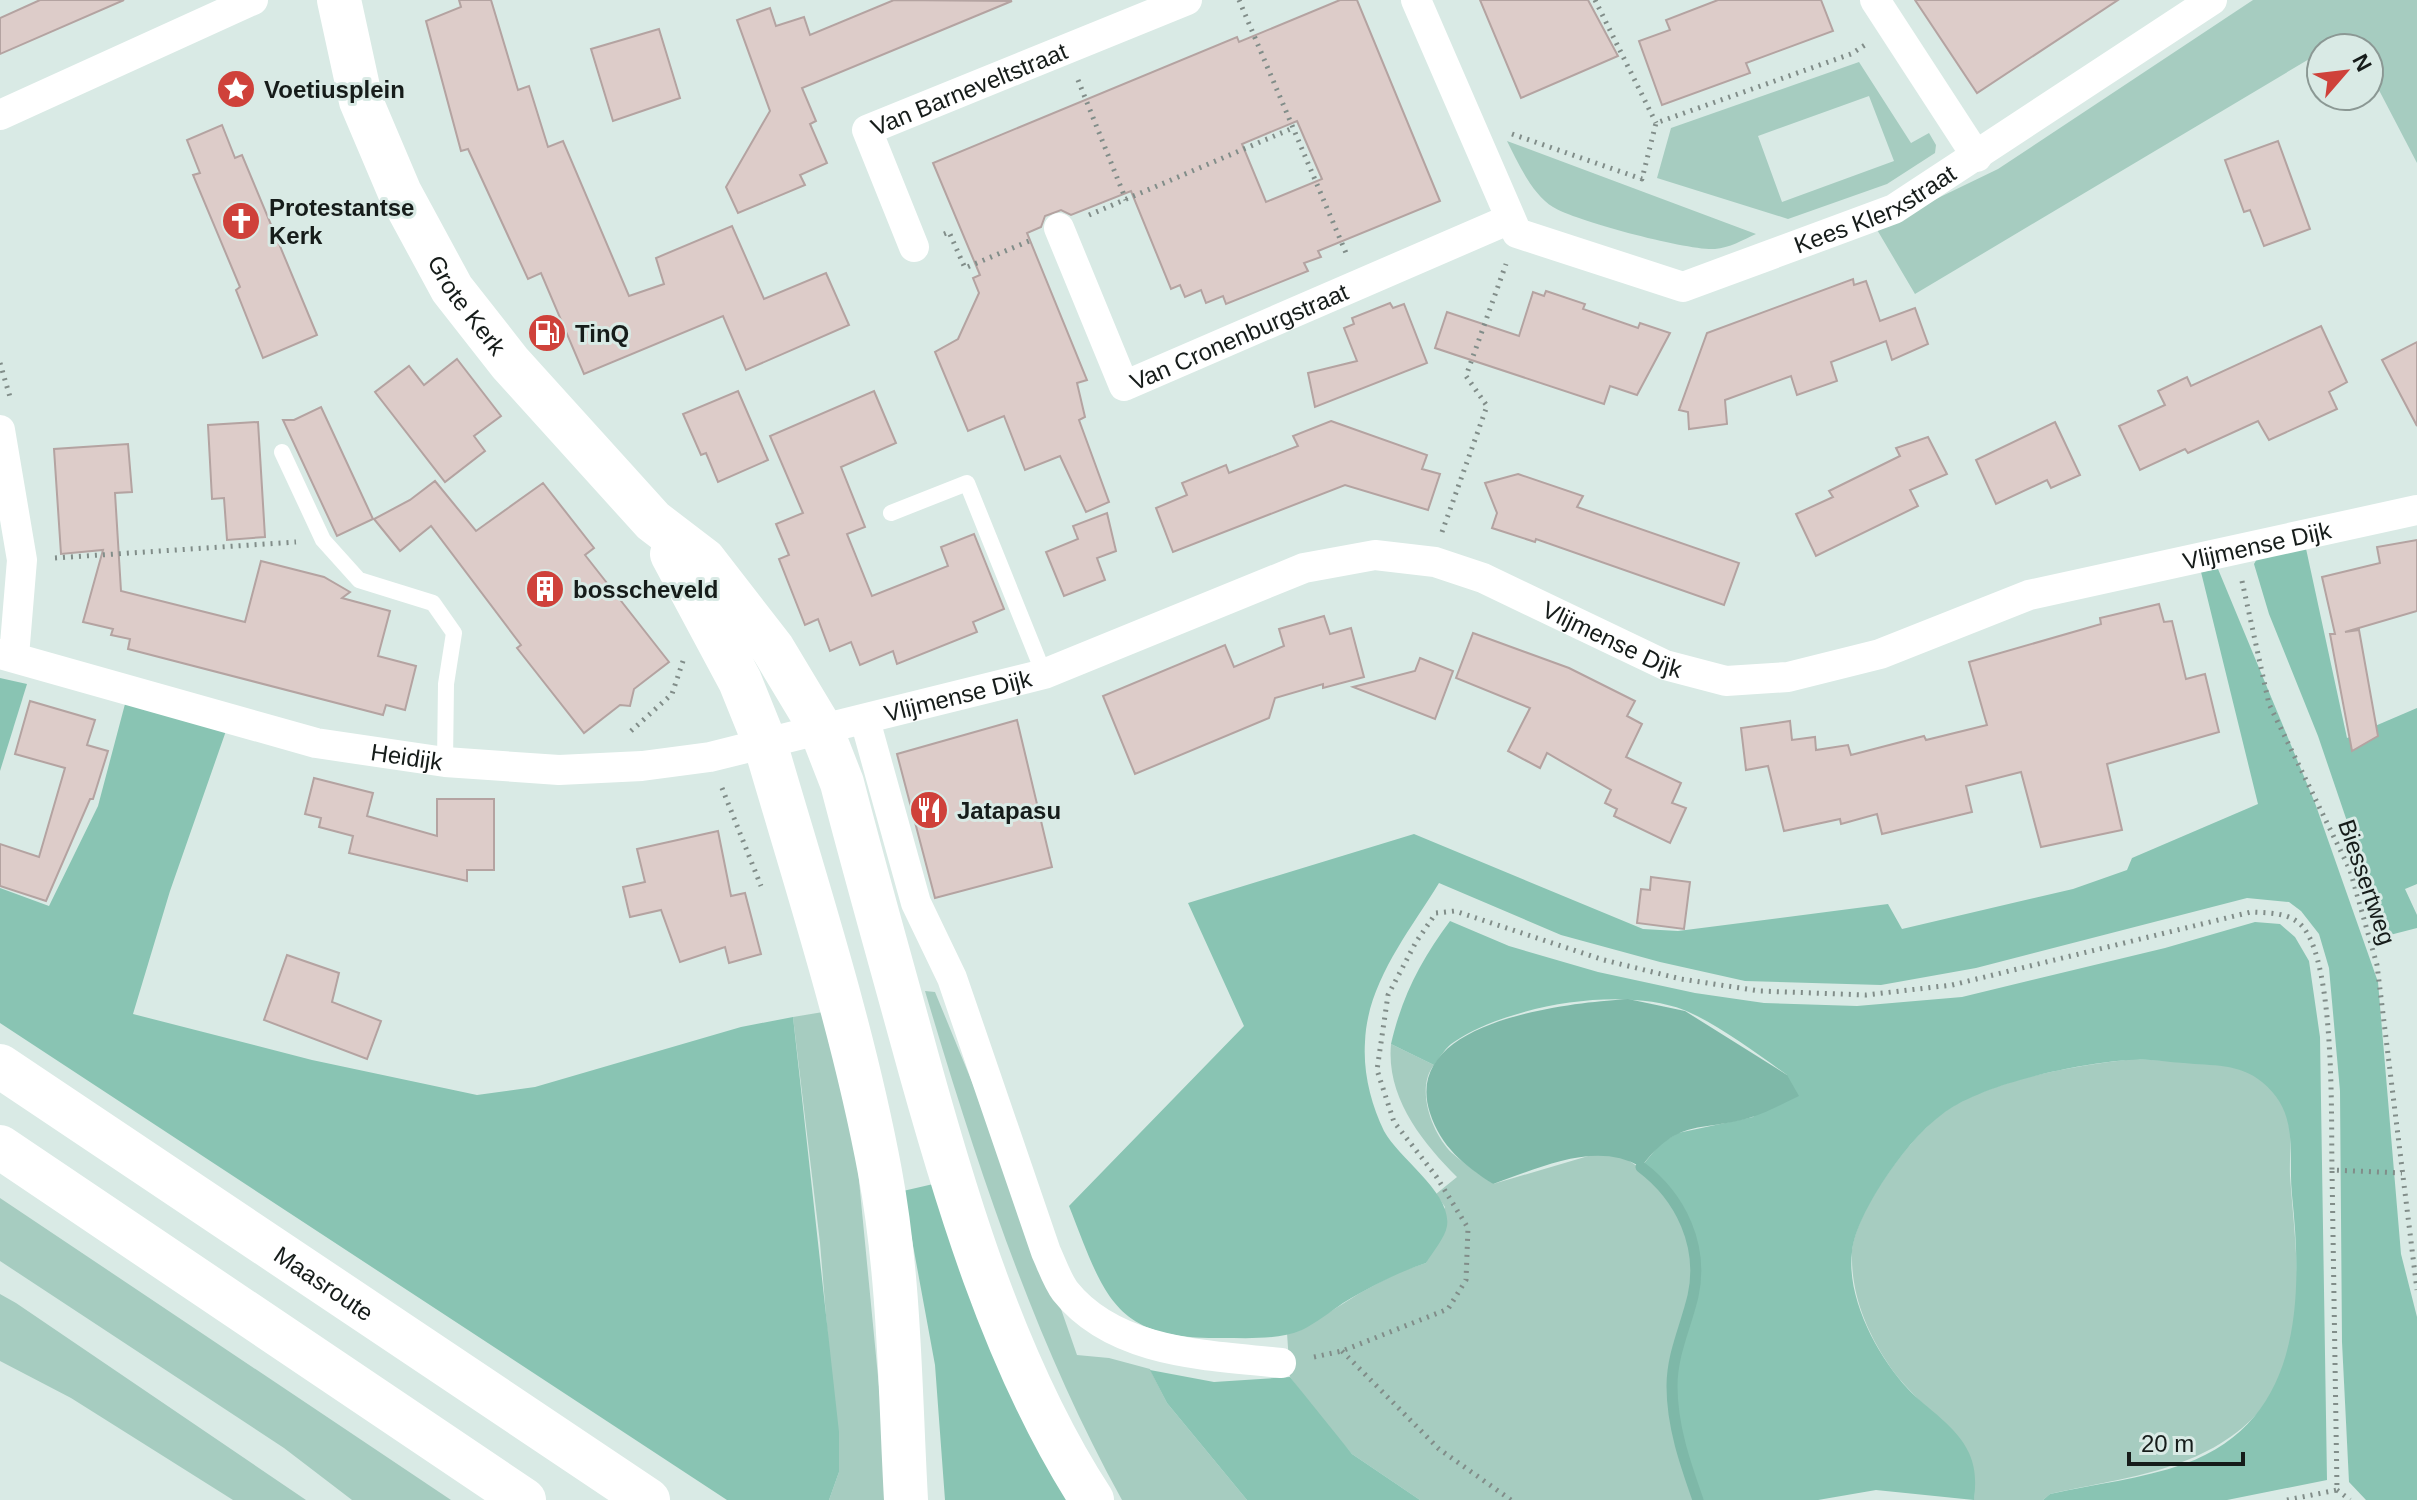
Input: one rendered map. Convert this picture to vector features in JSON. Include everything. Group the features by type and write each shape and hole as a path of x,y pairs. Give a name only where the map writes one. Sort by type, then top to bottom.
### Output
{"main road":[{"name":"Grote Kerk","path":"339,0 361,101 400,193 452,289 510,363 653,521 704,560 773,649 821,729 842,783 931,1111 971,1239 1020,1365 1092,1500"},
{"name":"Grote Kerk","path":"653,521 740,681 765,743 867,1106 881,1176 891,1268 906,1500"},
{"name":"Maasroute","path":"0,1066 648,1500"},
{"path":"0,1147 524,1500"}],"street":[{"path":"0,115 253,0"},
{"name":"Van Barneveltstraat","path":"914,247 867,130 1187,0"},
{"path":"1416,0 1513,226"},
{"path":"1875,0 1977,157"},
{"name":"Kees Klerxstraat","path":"1513,226 1683,287 1894,209 2212,0"},
{"name":"Van Cronenburgstraat","path":"1059,228 1124,386 1359,285 1513,226"},
{"path":"7,420 22,560 7,655"},
{"name":"Vlijmense Dijk","path":"821,729 1044,674 1304,568 1375,555 1435,562 1483,578 1665,665 1726,681 1788,677 1880,654 2029,595 2417,510"},
{"name":"Heidijk","path":"7,655 316,743 445,762 559,770 642,766 710,757 821,729"},
{"path":"865,720 916,903 952,978 1046,1252 1063,1289 1090,1317 1127,1337 1195,1354 1281,1363"}],"lane":[{"path":"282,452 323,540 359,580 433,603 454,633 446,684 445,762"},
{"path":"891,513 967,483 1044,674"}],"path":[{"path":"1239,0 1359,285"},
{"path":"1464,117 1642,179 1656,123 1595,0"},
{"path":"1656,123 1851,54 1892,27"},
{"path":"1065,49 1126,200"},
{"path":"914,247 949,232 965,268 1293,128"},
{"path":"1435,562 1487,406 1466,376 1513,226"},
{"path":"0,363 7,420"},
{"path":"22,560 323,540"},
{"name":"Biessertweg","path":"2233,549 2269,704 2350,870 2377,965 2417,1290"},
{"path":"624,734 648,719 672,694 686,653"},
{"path":"1511,1500 1439,1449 1342,1351 1448,1309 1466,1280 1468,1228 1436,1176 1394,1122 1377,1070 1388,995 1416,942 1436,913 1455,911 1604,960 1681,979 1760,991 1866,995 1952,985 2251,912 2284,914 2302,926 2316,954 2321,982 2331,1094 2337,1490"},
{"path":"2332,1170 2402,1173"},
{"path":"2287,1500 2337,1490 2350,1500"}],"shaded area":[{"path":"2253,0 2417,0 2417,163 2385,102 2385,32 2305,32 2305,62 1915,294 1876,228 1998,169"},
{"path":"1859,62 1911,143 1929,133 1936,145 1935,153 1887,184 1788,219 1657,178 1671,128","holes":["1869,96 1894,161 1782,202 1758,136"]},
{"path":"1507,141 1756,234 1725,247 1701,248 1632,234 1565,213 1538,194"},
{"path":"2305,544 2347,738 2417,708 2417,884 2405,889 2417,915 2417,928 2386,936 2318,736 2269,614 2254,564 2258,557"},
{"path":"2218,569 2315,803 2378,982 2401,1254 2417,1317 2417,1500 2366,1500 2349,1482 2342,1342 2340,1091 2329,968 2319,934 2301,911 2289,902 2247,898 1976,968 1881,985 1745,981 1660,962 1561,935 1439,883 1381,979 1373,999 1365,1042 1369,1088 1384,1131 1433,1189 1446,1214 1446,1231 1426,1263 1373,1286 1302,1330 1263,1338 1186,1337 1158,1331 1135,1321 1118,1307 1105,1288 1069,1206 1244,1026 1188,903 1414,834 1643,929 1678,931 1888,904 1902,929 2073,889 2127,870 2132,858 2258,804 2201,572"},
{"path":"0,678 27,684 0,771"},
{"path":"125,704 227,728 170,891 133,1014 312,1060 477,1095 535,1087 741,1027 793,1017 839,1432 839,1472 829,1500 727,1500 0,1023 0,888 49,906 98,806"},
{"path":"1450,921 1509,946 1598,972 1695,993 1764,1003 1857,1006 1962,997 2165,948 2255,922 2280,924 2295,937 2309,961 2320,1037 2327,1480 2227,1500 2043,1500 2050,1494 2168,1469 2223,1445 2252,1419 2273,1388 2286,1353 2294,1315 2296,1275 2290,1134 2282,1107 2262,1082 2235,1068 2136,1060 2085,1065 2034,1076 1984,1092 1945,1112 1918,1136 1896,1163 1863,1216 1856,1235 1851,1270 1866,1326 1897,1376 1964,1443 1974,1470 1974,1500 1876,1490 1818,1500 1698,1500 1677,1430 1672,1386 1677,1351 1696,1277 1692,1241 1668,1193 1641,1167 1661,1143 1678,1133 1753,1117 1787,1075 1737,1040 1684,1010 1629,1000 1566,1003 1504,1018 1454,1042 1434,1065 1391,1044 1414,979"},
{"path":"925,991 935,992 1037,1240 1077,1355 1109,1358 1150,1369 1167,1403 1247,1500 1122,1500 1061,1378 1010,1251 965,1122"},
{"path":"1628,999 1685,1011 1787,1075 1799,1096 1752,1117 1680,1133 1655,1151 1641,1167 1624,1159 1587,1156 1549,1164 1493,1184 1463,1162 1440,1136 1430,1113 1427,1082 1440,1057 1464,1037 1531,1012"},
{"path":"823,1012 857,1160 890,1500 829,1500 839,1472 820,1243 793,1017"},
{"path":"1391,1044 1434,1065 1428,1075 1426,1098 1438,1134 1452,1153 1493,1184 1595,1154 1622,1156 1665,1185 1694,1238 1693,1294 1676,1349 1684,1460 1698,1500 1420,1500 1352,1454 1290,1377 1287,1333 1301,1330 1399,1272 1426,1263 1445,1207 1436,1194 1457,1177 1419,1134 1400,1100 1394,1082"},
{"path":"2133,1059 2242,1068 2268,1085 2285,1106 2290,1135 2297,1270 2293,1335 2285,1366 2272,1394 2252,1419 2231,1437 2183,1462 2050,1494 2043,1500 1974,1500 1973,1477 1957,1440 1900,1379 1879,1350 1866,1324 1852,1269 1855,1237 1862,1217 1902,1154 1947,1110 1989,1090 2037,1075"},
{"path":"942,1182 1075,1500 945,1500 935,1365 903,1191"},
{"path":"0,1198 451,1500 352,1500 284,1448 0,1261"},
{"path":"0,1294 306,1500 233,1500 71,1398 0,1361"},
{"path":"1150,1370 1214,1382 1290,1377 1352,1454 1420,1500 1247,1500 1167,1403"}],"building":[{"path":"40,0 124,0 0,54 0,18"},
{"path":"459,0 491,0 518,90 529,86 548,147 563,141 629,296 664,284 656,258 732,226 764,299 826,273 849,325 746,370 723,316 584,374 541,273 528,279 468,149 461,151 426,21 461,7"},
{"path":"894,0 1012,1 802,88 816,121 810,124 827,163 800,175 805,185 738,213 726,187 770,111 737,20 770,8 776,26 804,17 810,35"},
{"path":"1340,0 1357,0 1440,201 1318,251 1321,257 1304,263 1308,271 1226,304 1223,296 1206,303 1201,290 1185,297 1180,285 1171,289 1131,191 1071,215 1061,210 1045,216 1041,227 1027,233 1087,380 1077,383 1085,417 1079,420 1109,502 1086,512 1060,456 1025,470 1004,416 968,431 935,352 958,339 979,293 973,278 980,275 933,163 1237,37 1239,42","holes":["1297,121 1322,179 1266,202 1242,144"]},
{"path":"1480,0 1588,0 1618,56 1521,98"},
{"path":"1718,0 1821,0 1833,31 1746,63 1750,73 1662,105 1639,41 1670,30 1666,20"},
{"path":"1915,0 2118,0 1977,93"},
{"path":"659,29 680,98 613,121 591,49"},
{"path":"222,125 235,158 242,155 317,335 263,358 236,290 240,287 193,175 200,173 187,140"},
{"path":"2278,141 2310,229 2264,246 2250,210 2244,212 2225,160"},
{"path":"1853,279 1854,285 1866,281 1880,321 1915,308 1928,344 1892,360 1886,341 1831,362 1837,381 1797,395 1791,376 1725,400 1727,424 1689,429 1688,412 1679,410 1707,333"},
{"path":"1546,291 1585,304 1583,309 1638,328 1640,323 1670,333 1637,395 1610,386 1604,404 1435,348 1447,312 1519,336 1533,292 1544,296"},
{"path":"1390,303 1393,308 1404,304 1427,363 1315,407 1308,373 1357,361 1344,328 1354,324 1352,318"},
{"path":"2321,326 2347,382 2329,392 2337,409 2269,440 2258,421 2188,453 2185,449 2140,470 2119,426 2165,405 2158,391 2187,377 2191,386"},
{"path":"2417,342 2417,426 2382,360"},
{"path":"457,359 501,416 474,436 485,451 445,482 375,392 409,366 424,385"},
{"path":"738,391 768,460 718,482 706,453 701,455 683,414"},
{"path":"874,391 896,443 841,467 865,527 847,534 872,596 948,566 941,547 974,534 1004,609 973,622 977,632 897,664 893,651 860,665 851,642 830,651 818,619 805,625 779,559 789,555 776,524 803,513 770,436"},
{"path":"321,407 373,519 337,536 283,420 294,420"},
{"path":"1331,421 1427,455 1422,469 1440,474 1428,510 1345,485 1173,552 1156,508 1187,495 1182,483 1226,465 1229,473 1298,446 1293,436"},
{"path":"258,422 265,537 227,540 224,498 212,499 208,425"},
{"path":"2055,422 2080,475 2051,488 2047,480 1996,504 1976,460"},
{"path":"1928,437 1947,474 1910,490 1918,506 1816,556 1796,514 1833,497 1829,491 1900,456 1896,448"},
{"path":"128,444 132,492 115,493 121,591 245,622 261,561 324,577 350,592 342,598 390,611 378,656 416,666 405,710 386,705 383,715 128,649 130,639 111,635 113,629 83,622 103,550 61,554 54,449"},
{"path":"1518,474 1583,496 1577,507 1739,563 1724,605 1536,539 1535,542 1492,528 1497,513 1485,483"},
{"name":"bosscheveld","path":"435,481 476,531 543,483 594,548 585,555 669,662 634,689 630,706 620,705 584,733 517,648 521,645 431,526 400,551 374,519 410,500"},
{"path":"1107,513 1116,551 1097,558 1105,580 1064,596 1046,552 1078,539 1073,526"},
{"path":"2417,540 2417,611 2345,632 2359,630 2378,736 2352,751 2330,634 2335,634 2322,577 2380,563 2377,547"},
{"path":"2159,604 2164,622 2172,621 2186,679 2205,674 2219,732 2107,764 2122,830 2041,847 2021,772 1966,786 1972,812 1882,834 1877,814 1841,824 1840,819 1784,831 1768,766 1746,770 1741,728 1790,721 1792,740 1815,737 1816,750 1848,745 1851,755 1924,736 1926,740 1987,725 1969,662 2101,624 2100,618"},
{"path":"1324,616 1330,634 1351,628 1364,677 1323,688 1323,684 1275,698 1269,718 1135,774 1103,696 1225,645 1234,667 1284,646 1279,629"},
{"path":"1473,633 1569,668 1635,701 1627,716 1642,724 1626,757 1681,783 1672,803 1686,808 1670,843 1614,816 1617,809 1605,803 1611,790 1547,753 1540,768 1508,751 1530,708 1456,678"},
{"path":"1420,658 1453,671 1435,719 1353,687 1415,671"},
{"path":"30,701 95,720 87,745 108,751 93,799 90,799 46,901 0,886 0,844 39,857 65,768 15,754"},
{"path":"1017,720 1052,867 935,898 897,754"},
{"path":"314,778 373,793 367,816 437,836 437,799 494,799 494,870 467,870 467,881 349,853 353,836 319,827 321,818 305,814"},
{"path":"718,831 731,896 745,893 761,954 729,963 725,947 680,962 661,910 630,917 623,887 645,882 637,849"},
{"path":"1651,877 1690,882 1684,929 1637,923 1641,889 1650,890"},
{"path":"287,955 339,973 332,1002 381,1021 367,1059 264,1020"}],"waterway":[{"path":"1641,1167 1668,1193 1692,1241 1696,1277 1677,1351 1672,1386 1677,1430 1698,1500"}],"place":[{"name":"Voetiusplein","path":"236,89"},
{"name":"Protestantse Kerk","path":"241,221"},
{"name":"TinQ","path":"547,333"},
{"name":"bosscheveld","path":"545,589"},
{"name":"Jatapasu","path":"929,810"}]}
